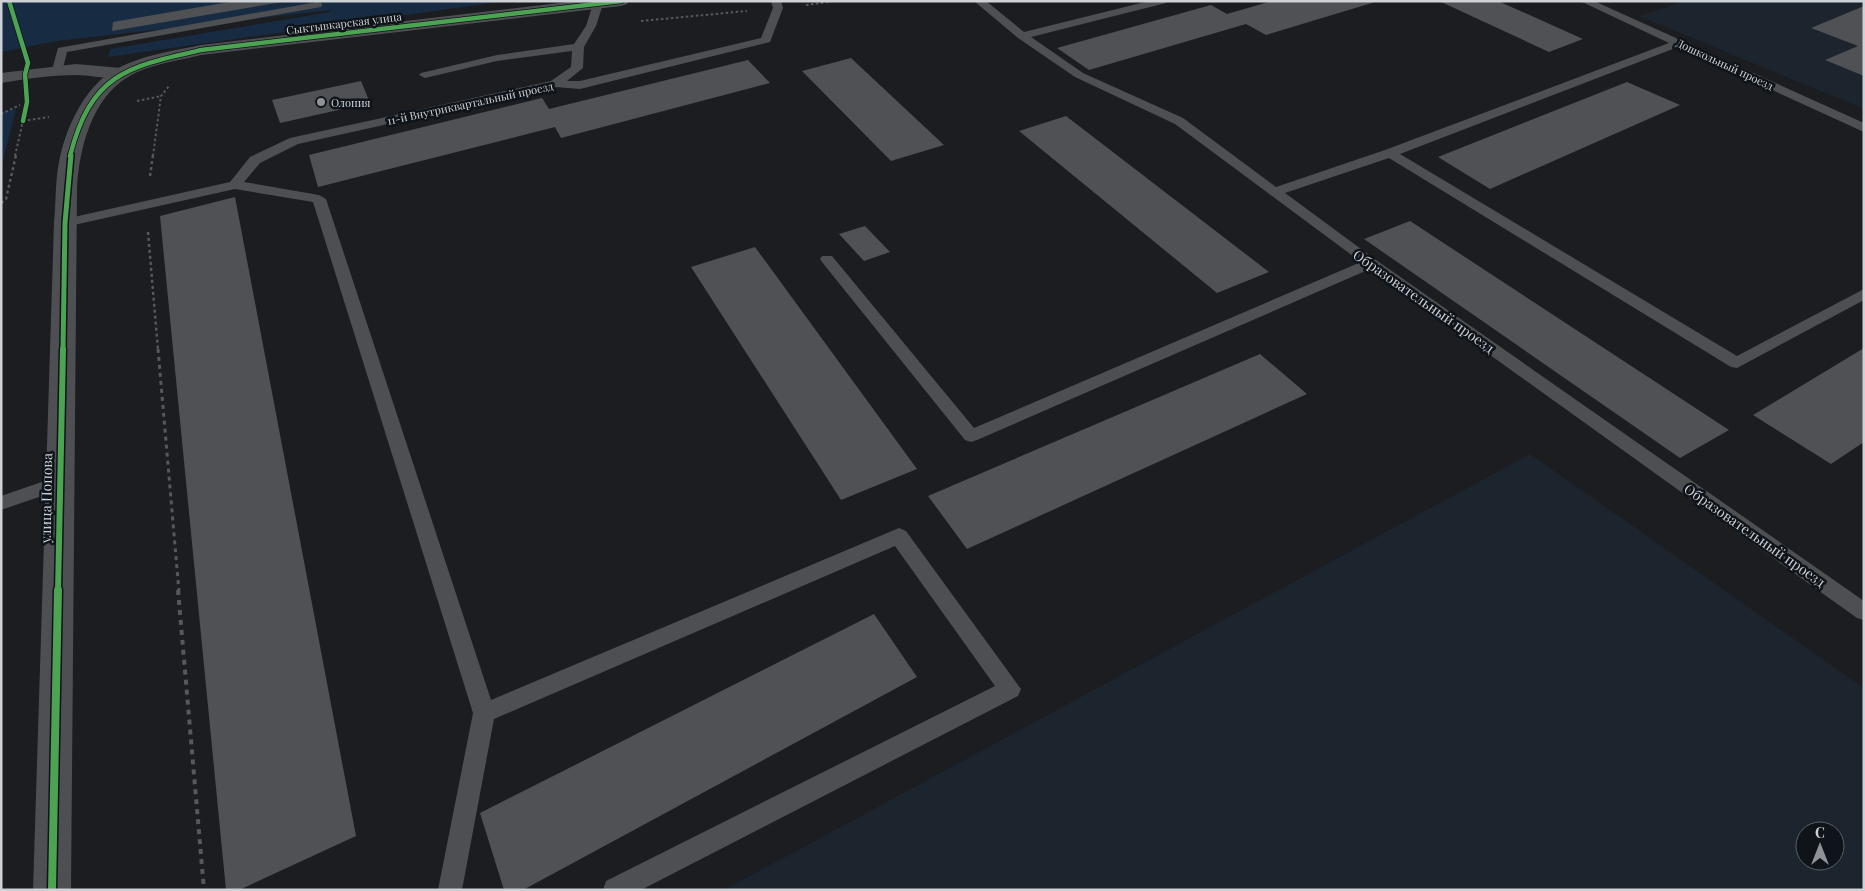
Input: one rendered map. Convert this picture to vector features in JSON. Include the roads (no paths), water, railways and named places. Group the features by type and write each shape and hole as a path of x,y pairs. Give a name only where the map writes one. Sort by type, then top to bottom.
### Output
{"street":[{"name":"Сыктывкарская улица","path":"88,110 102,90 121,73 156,61 201,50 621,1"},
{"path":"1,78 58,70 95,69 121,73"},
{"name":"улица Попова","path":"52,890 65,223 70,156 88,110"}],"lane":[{"name":"11-й Внутриквартальный проезд","path":"235,185 255,160 294,141 555,84 580,85 766,40 778,8 776,1"},
{"name":"Образовательный проезд","path":"979,1 1022,36 1079,75 1179,121 1371,263 1864,612"},
{"path":"1022,36 1162,1"},
{"name":"Дошкольный проезд","path":"1585,1 1864,128"},
{"path":"555,84 577,68 578,47 591,26 598,4"},
{"path":"58,70 62,50 317,5"},
{"path":"1274,192 1390,153 1679,43"},
{"path":"425,75 497,58 578,47"},
{"path":"1390,153 1737,363 1864,294"},
{"path":"65,223 235,185 319,199 484,713 450,890"},
{"path":"827,259 972,436 1371,263"},
{"path":"1,503 59,483"},
{"path":"484,713 899,536 1010,689 615,890"}],"place":[{"name":"Олония","path":"321,102"}]}
